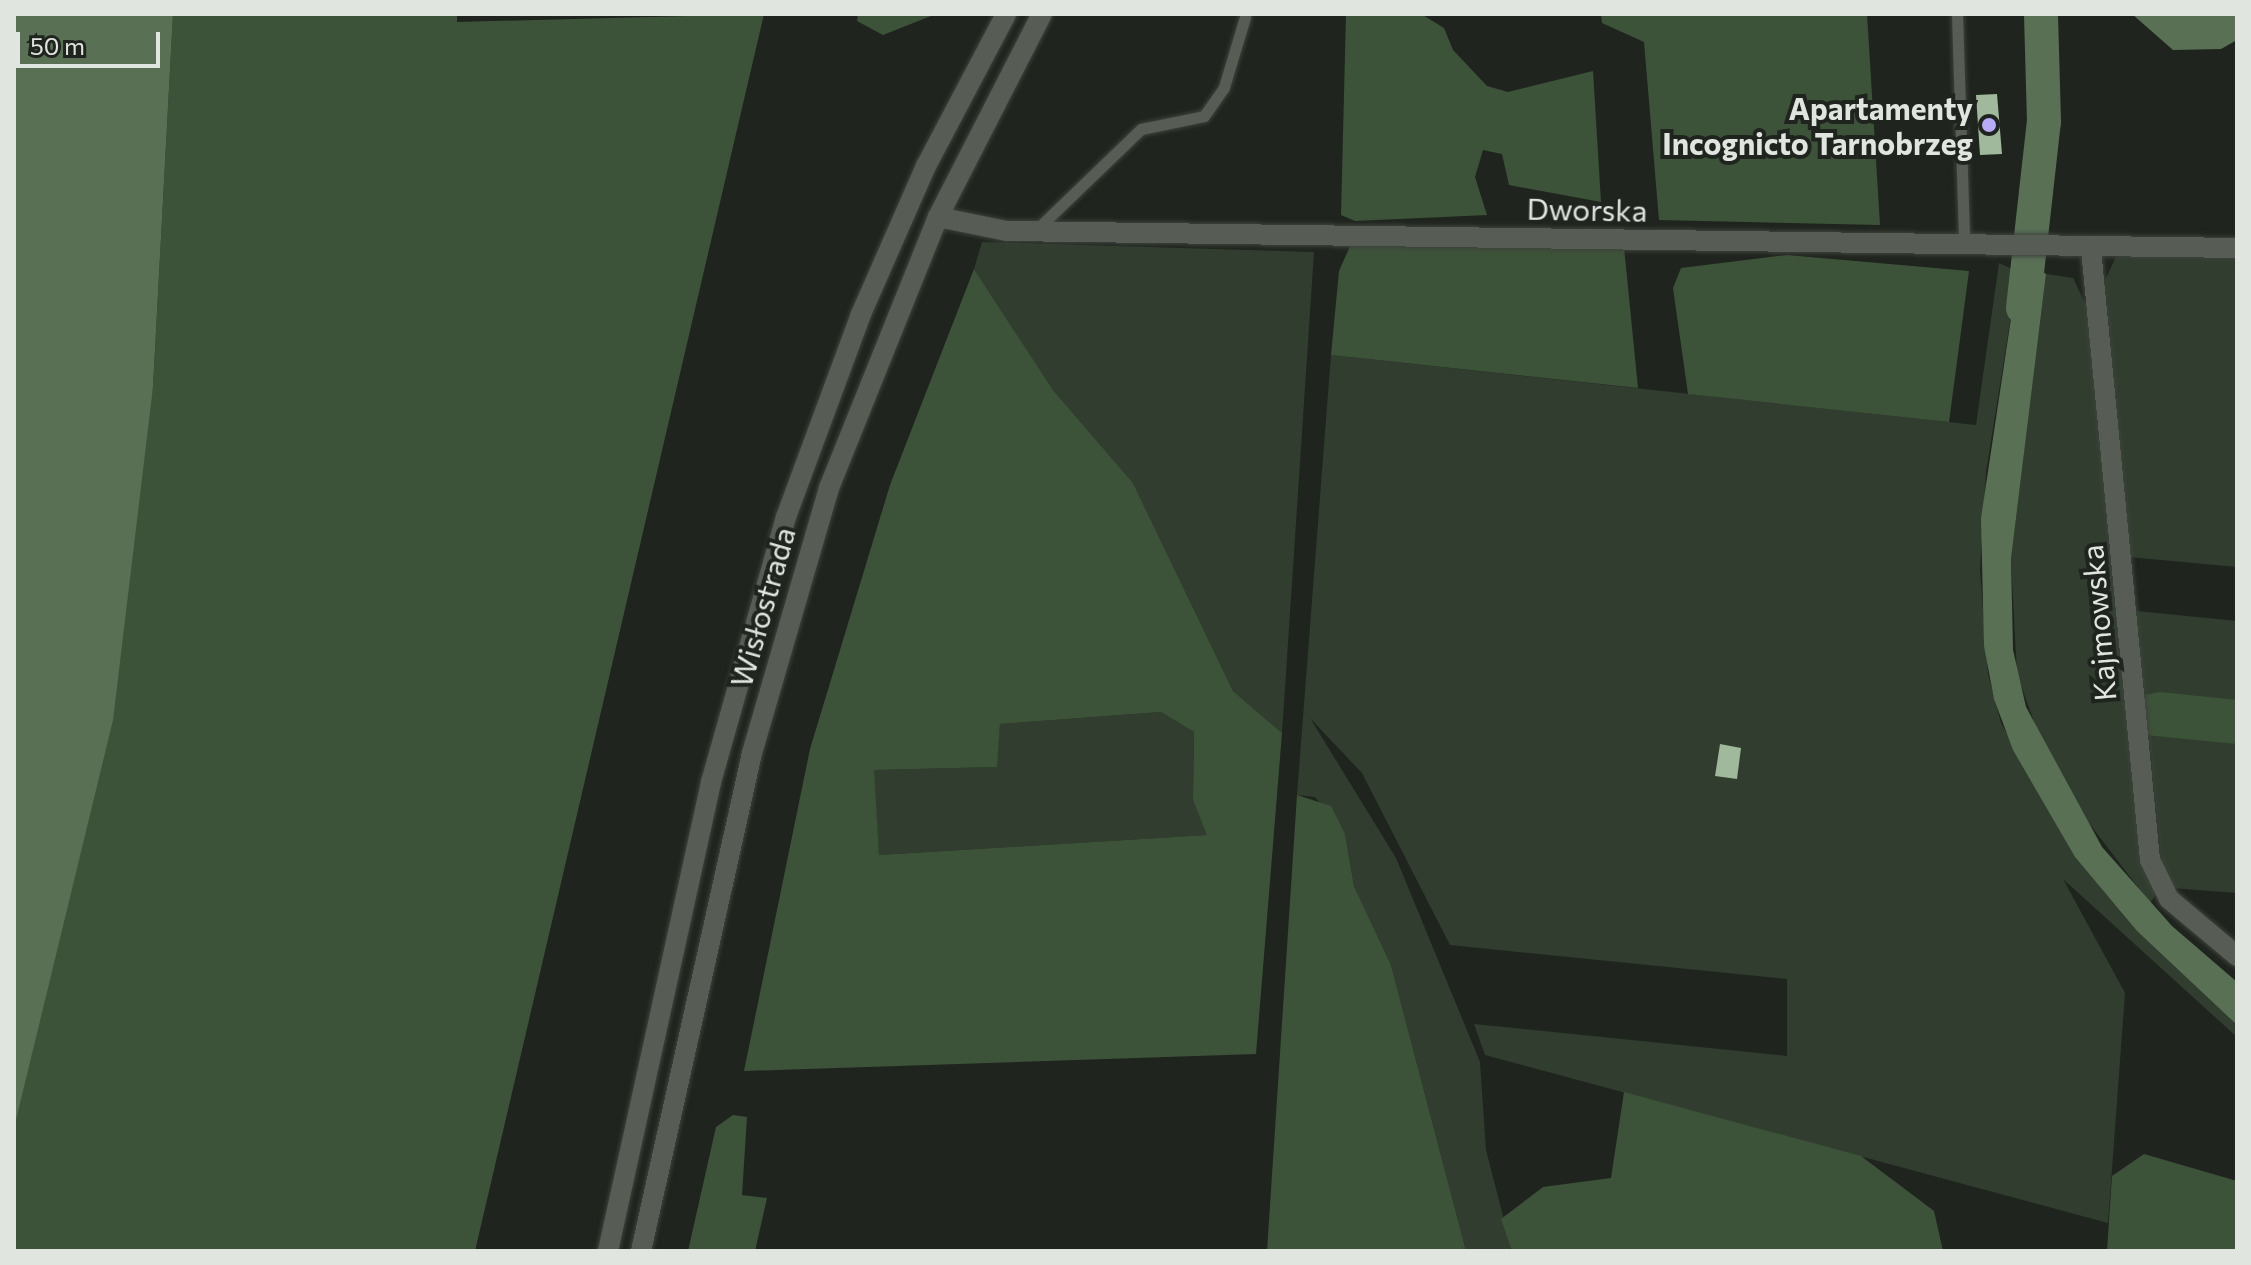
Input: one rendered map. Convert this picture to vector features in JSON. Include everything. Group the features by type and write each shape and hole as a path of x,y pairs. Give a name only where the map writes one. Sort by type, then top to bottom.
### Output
{"main road":[{"name":"Wisłostrada","path":"608,1251 745,650 804,461 908,206 1006,14"},
{"name":"Wisłostrada","path":"641,1251 791,605 857,408 938,217 1042,14"},
{"name":"Dworska","path":"908,206 938,217 1034,231 1964,243 2091,249 2237,248"},
{"name":"Kajmowska","path":"2091,249 2150,860 2169,899 2237,956"}],"lane":[{"path":"1957,14 1964,243"},
{"path":"1034,231 1141,129 1204,116 1224,87 1245,17"}],"shaded area":[{"path":"14,14 173,14 153,387 113,720 14,1128"},
{"path":"173,14 457,14 457,22 764,14 475,1251 14,1251 14,1128 153,387"},
{"path":"858,14 936,14 883,35 857,21"},
{"path":"1346,14 1421,14 1444,28 1453,50 1487,86 1508,92 1593,71 1601,202 1509,185 1502,154 1483,150 1475,177 1487,215 1355,221 1341,215"},
{"path":"1601,14 1867,14 1880,225 1659,220 1644,42 1602,23"},
{"path":"2132,14 2237,14 2237,40 2221,49 2173,50"},
{"path":"982,242 1314,252 1282,733 1233,691 1133,483 1053,390 974,269"},
{"path":"1351,244 1624,247 1638,388 1331,355 1339,271"},
{"path":"2125,254 2237,257 2237,567 2129,557 2105,280 2116,257"},
{"path":"1787,255 1969,271 1949,422 1688,394 1673,288 1681,268"},
{"path":"1999,263 2018,272 1986,472 1980,570 1988,674 2001,723 2075,857 2137,931 2237,1025 2237,1037 2063,879 2125,993 2108,1223 1485,1055 1474,1024 1787,1056 1787,979 1450,945 1362,773 1310,718 1396,858 1480,1062 1486,1150 1512,1251 1466,1251 1391,965 1354,886 1345,834 1315,797 1297,795 1331,355 1976,425"},
{"path":"2029,263 2046,274 2011,559 2013,650 2026,707 2102,847 2172,926 2237,982 2237,1025 2137,931 2075,857 2013,750 1994,699 1984,646 1981,518 2018,272"},
{"path":"974,269 1053,390 1133,483 1233,691 1282,733 1256,1054 744,1071 810,749 890,485","holes":["1161,712 1194,732 1193,800 1207,835 879,855 874,770 997,767 1000,724"]},
{"path":"2046,274 2073,278 2090,314 2157,893 2150,903 2073,802 2043,747 2017,674 2011,559"},
{"path":"2136,611 2237,621 2237,893 2172,888 2162,866"},
{"path":"2160,692 2237,700 2237,744 2146,735 2143,695"},
{"path":"1161,712 1194,732 1193,800 1208,835 879,855 873,770 996,767 1000,724"},
{"path":"1297,795 1331,806 1345,834 1354,886 1391,965 1466,1251 1267,1251"},
{"path":"1624,1092 1861,1156 1934,1211 1943,1251 1512,1251 1501,1219 1543,1187 1611,1178"},
{"path":"733,1115 747,1117 742,1195 767,1198 755,1251 688,1251 716,1127"},
{"path":"2144,1154 2237,1181 2237,1251 2107,1251 2112,1176"}],"building":[{"name":"Apartamenty Incognicto Tarnobrzeg","path":"1997,94 2002,154 1980,155 1976,95"},
{"path":"1720,744 1741,748 1737,779 1715,776"}],"waterway":[{"path":"2023,308 2044,122 2041,14"}],"place":[{"name":"Apartamenty Incognicto Tarnobrzeg","path":"1989,125"}]}
